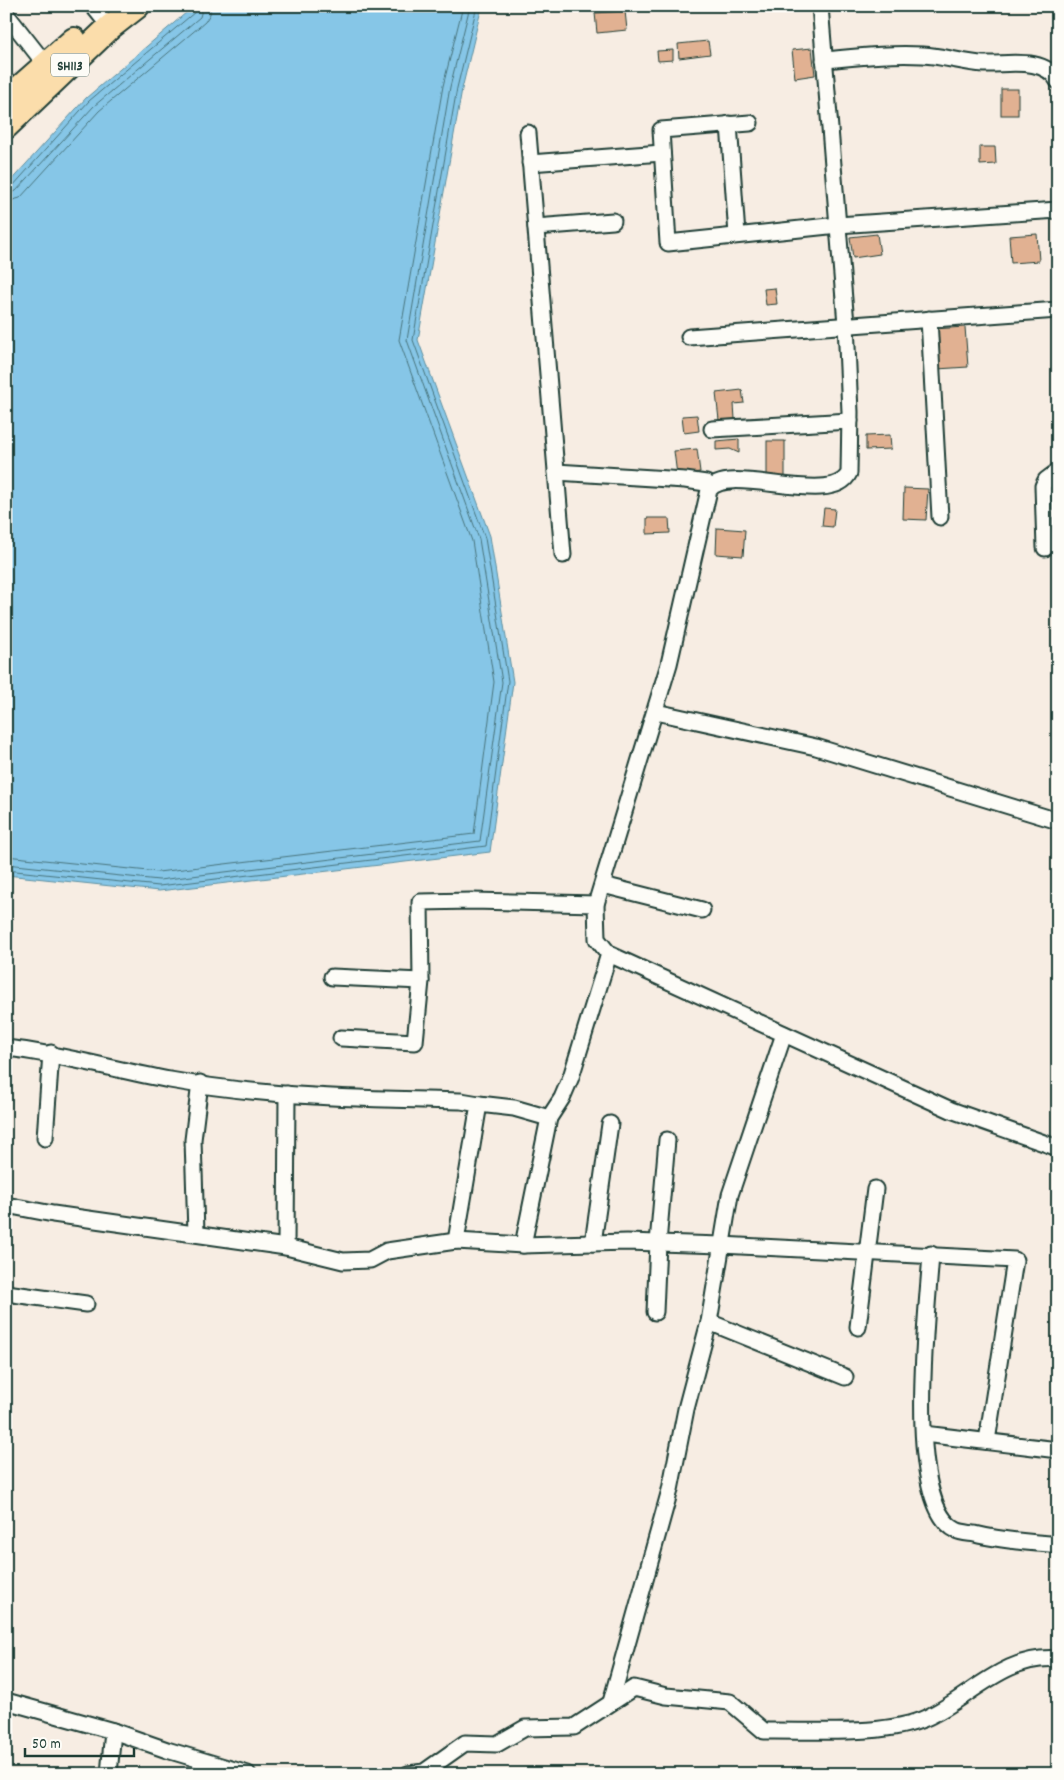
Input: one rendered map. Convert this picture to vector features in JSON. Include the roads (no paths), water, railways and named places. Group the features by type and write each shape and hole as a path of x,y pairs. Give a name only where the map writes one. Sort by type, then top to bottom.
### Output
{"main road":[{"name":"SH113","path":"6,100 104,14 137,6"},
{"name":"SH113","path":"6,126 104,14"}],"street":[{"path":"820,6 846,324 850,467 846,480 841,484 793,486 727,480 719,481 711,486 708,492 672,655 596,904 597,939 609,954 951,1110 1058,1148"},
{"path":"6,14 46,65"},
{"path":"824,60 898,55 942,56 984,64 1033,64 1047,68 1058,81"},
{"path":"750,123 661,130 668,243 838,225 1058,210"},
{"path":"729,124 737,235"},
{"path":"528,133 564,555"},
{"path":"530,163 662,153"},
{"path":"536,227 613,221"},
{"path":"689,337 846,324 1058,310"},
{"path":"929,318 940,517"},
{"path":"712,429 850,421"},
{"path":"1046,548 1043,486 1046,480 1058,471"},
{"path":"556,472 700,481 711,486"},
{"path":"656,712 816,747 1058,821"},
{"path":"603,885 702,910"},
{"path":"341,1038 415,1042 421,981 420,902 472,901 596,904"},
{"path":"523,1245 549,1118 562,1098 571,1077 609,954"},
{"path":"332,978 421,981"},
{"path":"611,1702 667,1499 686,1409 709,1322 730,1195 784,1034"},
{"path":"6,1048 51,1053 170,1080 287,1094 461,1101 514,1108 549,1118"},
{"path":"44,1138 51,1053"},
{"path":"196,1233 193,1140 200,1083"},
{"path":"286,1247 287,1094"},
{"path":"456,1241 479,1104"},
{"path":"593,1243 610,1124"},
{"path":"654,1312 667,1140"},
{"path":"858,1326 875,1189"},
{"path":"6,1205 53,1214 286,1247 343,1261 370,1260 387,1250 456,1241 523,1245 593,1243 721,1245 868,1253 932,1254 1015,1260 987,1441"},
{"path":"932,1254 921,1403 931,1495 942,1516 956,1530 995,1539 1058,1544"},
{"path":"6,1293 86,1304"},
{"path":"709,1322 845,1377"},
{"path":"924,1434 1058,1450"},
{"path":"408,1774 424,1772 465,1743 497,1744 525,1728 574,1727 634,1688 666,1696 730,1702 764,1731 878,1730 927,1718 1004,1669 1045,1658 1058,1659"},
{"path":"6,1701 113,1731 167,1750 248,1774"},
{"path":"109,1774 113,1731"}],"water":[{"path":"194,6 482,6 462,89 418,340 490,536 513,682 490,852 159,891 6,875 6,186 86,98"}]}
